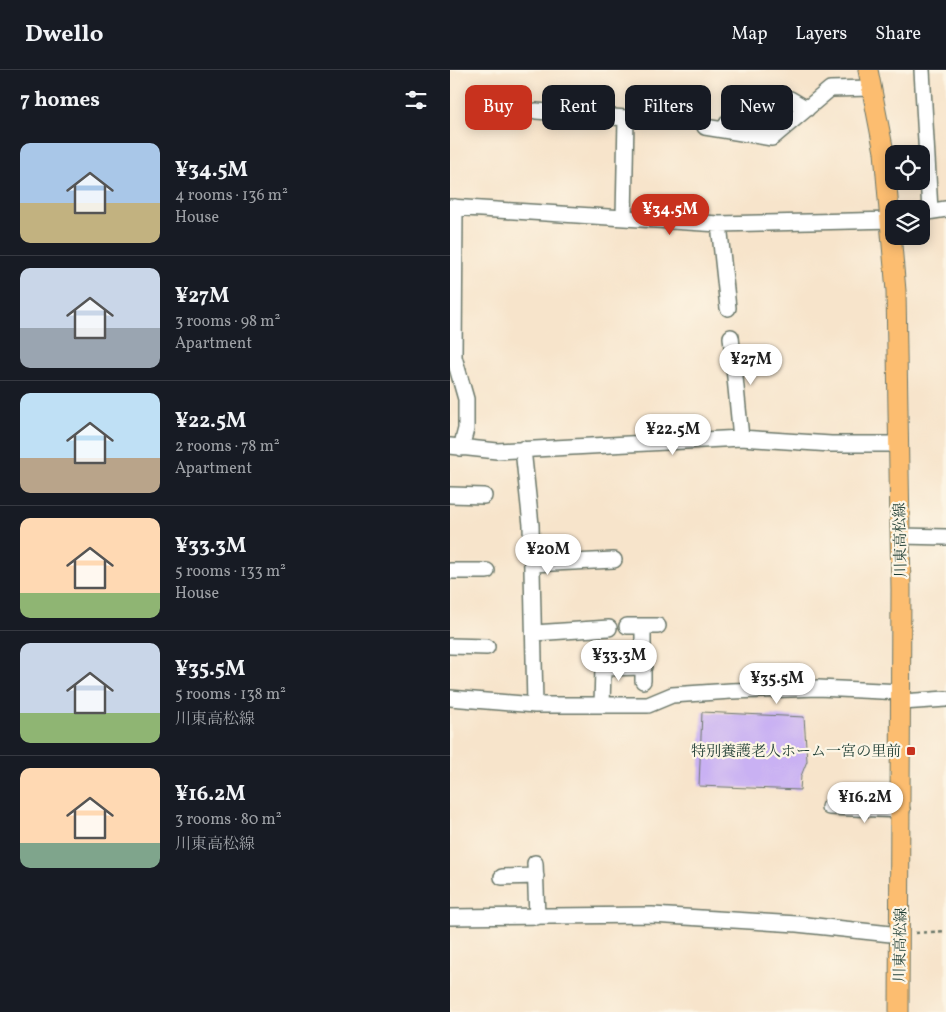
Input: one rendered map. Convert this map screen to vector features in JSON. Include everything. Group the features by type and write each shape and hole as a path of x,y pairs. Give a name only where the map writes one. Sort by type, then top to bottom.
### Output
{"main road":[{"name":"川東高松線","path":"870,79 884,152 890,200"},
{"name":"川東高松線","path":"893,245 896,291 902,697 899,1012"}],"street":[{"path":"922,70 926,200"},
{"path":"793,121 830,90 870,79"},
{"path":"793,101 807,109"},
{"path":"536,111 626,118 624,218"},
{"path":"722,130 772,138 782,130"},
{"path":"885,220 719,224 453,207 454,357 456,382 466,399 466,429 456,447 497,451 741,438 831,444 898,444"},
{"path":"930,211 946,209"},
{"path":"719,224 728,308"},
{"path":"730,338 741,438"},
{"path":"523,449 531,525 535,705"},
{"path":"450,495 484,496"},
{"path":"900,536 946,537"},
{"path":"532,564 614,560"},
{"path":"450,571 487,571"},
{"path":"602,705 603,668 643,674 651,626 627,626"},
{"path":"534,633 609,628"},
{"path":"450,646 487,647"},
{"path":"450,698 535,705 648,705 672,695 818,688 902,697 946,699"},
{"path":"829,807 902,810"},
{"path":"502,876 535,870 536,917"},
{"path":"450,917 652,915 797,924 900,935"}],"path":[{"path":"900,935 946,931"}],"building":[{"path":"702,712 804,717 807,761 801,776 800,790 699,786"}],"place":[{"name":"特別養護老人ホーム一宮の里前","path":"911,751"}]}
